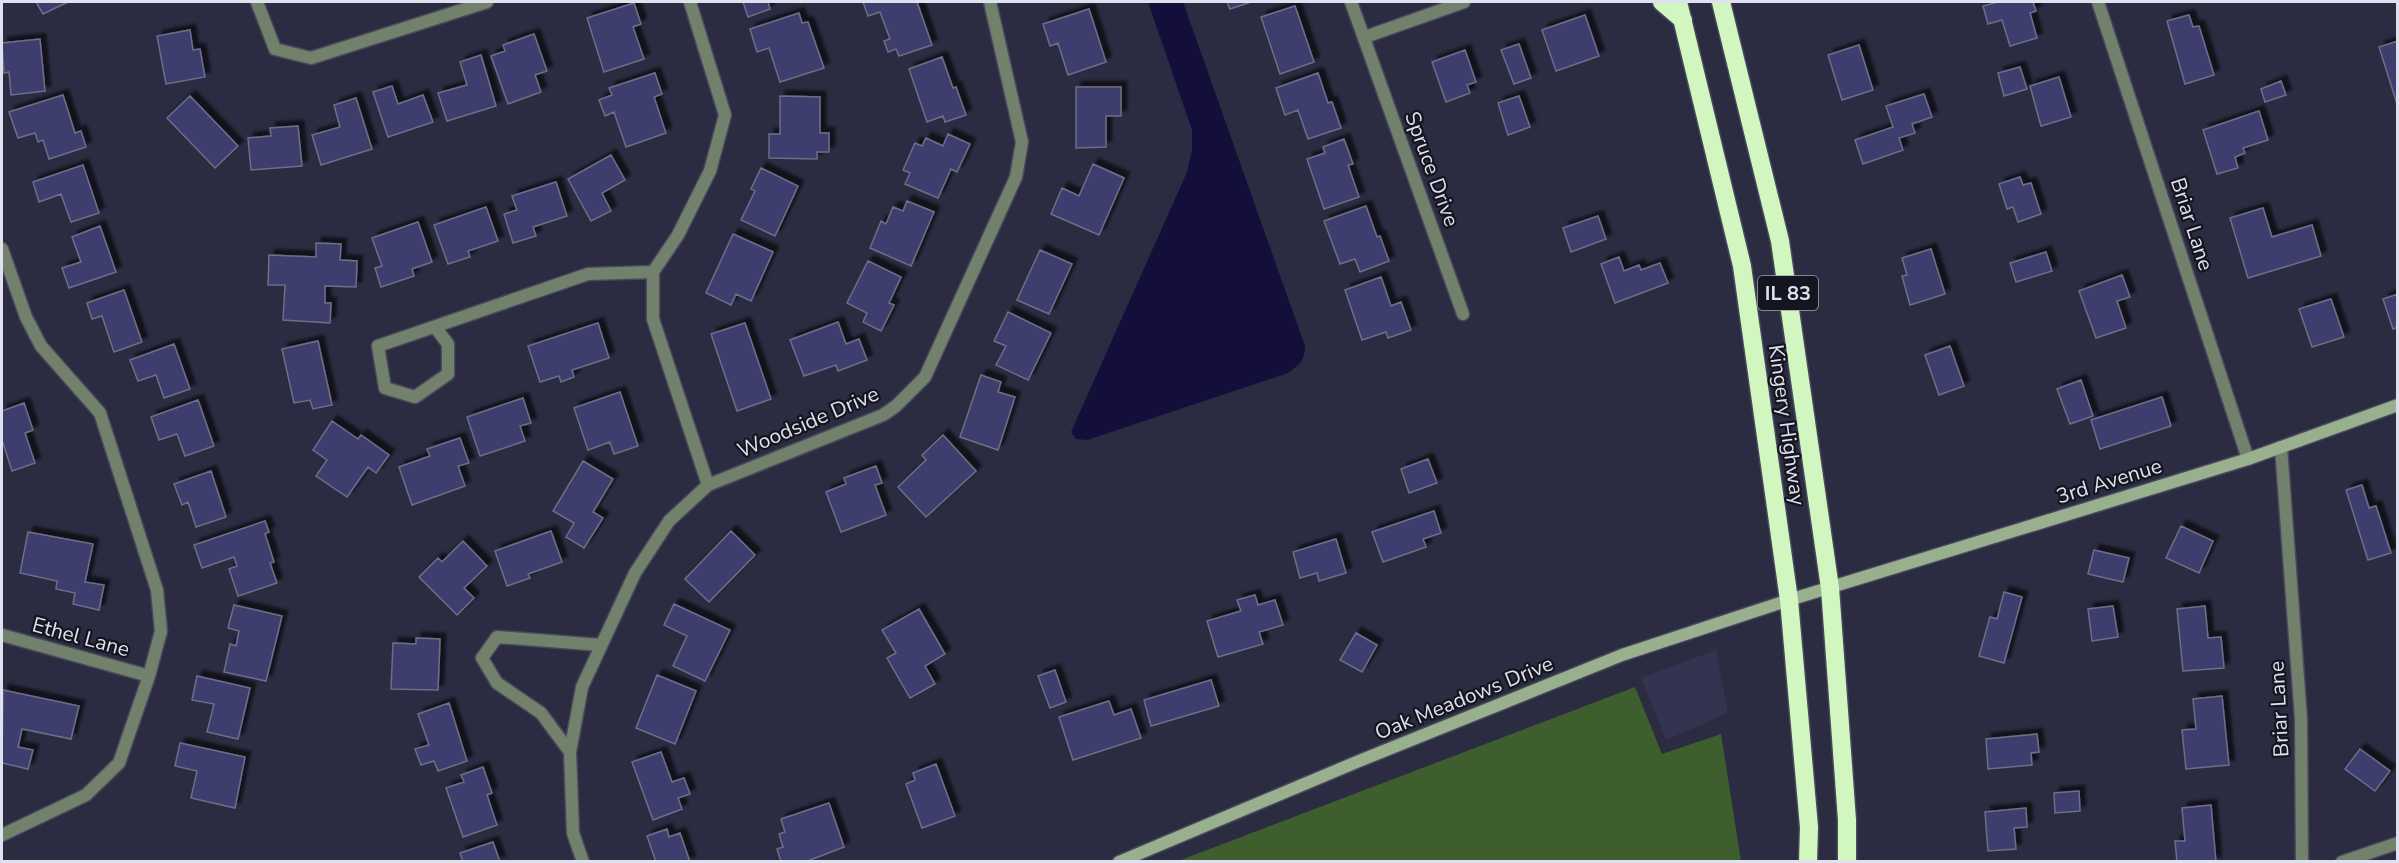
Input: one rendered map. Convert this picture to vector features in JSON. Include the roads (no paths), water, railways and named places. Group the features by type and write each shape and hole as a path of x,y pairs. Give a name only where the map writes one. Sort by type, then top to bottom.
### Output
{"highway":[{"path":"1662,2 1683,20"},
{"name":"Kingery Highway","path":"1678,2 1742,266 1789,600 1809,827 1808,861"},
{"name":"Kingery Highway","path":"1722,2 1780,241 1830,588 1847,827 1847,861"}],"street":[{"path":"257,2 275,49 311,58 487,2"},
{"path":"690,2 725,115 710,171 678,235 653,272 654,319 708,485"},
{"name":"Woodside Drive","path":"583,861 573,833 570,752 582,687 635,573 669,521 708,485 883,415 896,406 925,377 1016,177 1023,142 990,2"},
{"name":"Spruce Drive","path":"1352,2 1463,314"},
{"path":"1365,37 1464,2"},
{"name":"Briar Lane","path":"2098,2 2248,459"},
{"path":"2,249 26,317 41,346 100,413 157,590 161,631 149,676 119,763 86,795 2,835"},
{"path":"435,327 448,344 448,374 415,397 385,388 378,346 588,274 653,272"},
{"name":"3rd Avenue","path":"1830,588 2248,459 2397,405"},
{"name":"Briar Lane","path":"2281,447 2301,719 2302,861"},
{"name":"Oak Meadows Drive","path":"1119,861 1622,655 1830,588"},
{"name":"Ethel Lane","path":"2,635 149,676"},
{"path":"570,752 541,713 497,683 482,658 497,637 602,645"},
{"path":"2342,861 2397,843"}]}
